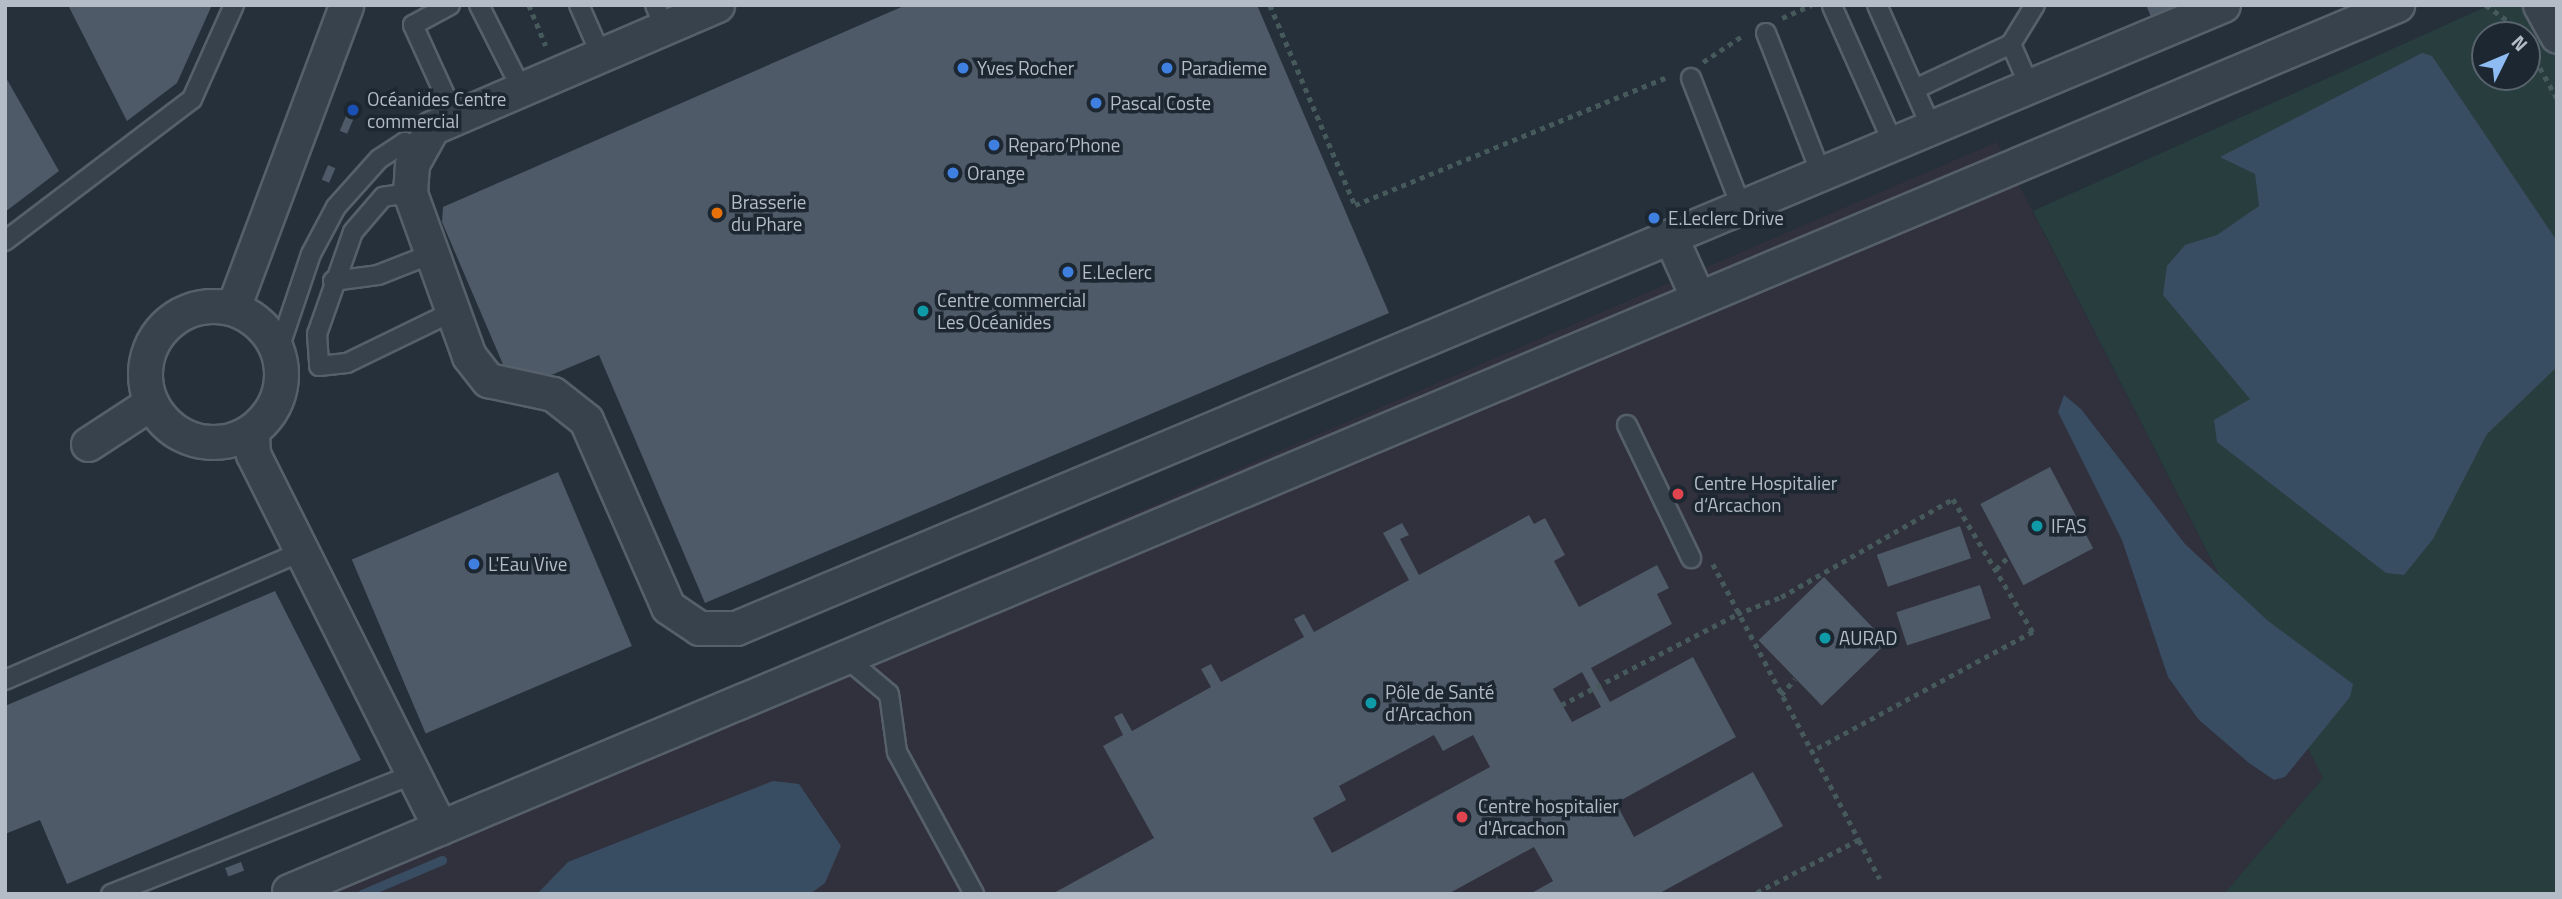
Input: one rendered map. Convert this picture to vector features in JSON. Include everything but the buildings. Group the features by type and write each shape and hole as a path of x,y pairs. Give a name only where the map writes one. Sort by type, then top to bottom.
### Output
{"street":[{"path":"233,309 346,5"},
{"path":"717,5 660,17 601,55 454,114 432,128 418,148 410,193 429,255 470,356 488,380 553,394 586,419 668,607 699,628 736,628 2223,5"},
{"path":"308,888 440,828 2397,5"},
{"path":"2540,5 2545,46"},
{"path":"1670,236 1698,298"},
{"path":"252,431 207,442 165,422 151,403 147,357 157,335 190,309 233,309 253,318 278,352 279,395 252,431 253,454 305,550 416,773 440,828"},
{"path":"88,444 151,403"}],"lane":[{"path":"5,241 192,99 234,5"},
{"path":"450,5 412,26 454,114"},
{"path":"479,5 521,88"},
{"path":"579,5 601,55"},
{"path":"1877,5 1931,127"},
{"path":"1832,6 1893,144"},
{"path":"1915,89 2011,44 2037,6"},
{"path":"1763,29 1821,173"},
{"path":"2011,44 2029,85"},
{"path":"1690,71 1741,206"},
{"path":"278,352 311,254 336,207 379,159 405,142 418,148"},
{"path":"410,193 383,197 353,232 333,281 317,334 319,366 346,363 452,312"},
{"path":"333,281 378,275 429,255"},
{"path":"1627,425 1691,558"},
{"path":"5,680 305,550"},
{"path":"845,657 889,694 897,752 974,894"},
{"path":"111,894 416,773"}],"path":[{"path":"529,5 558,73"},
{"path":"1270,5 1355,205 1690,71 1811,5"},
{"path":"2486,5 2505,21"},
{"path":"2545,46 2557,99"},
{"path":"1561,705 1737,614 1781,597 1953,499 2033,632 1811,752"},
{"path":"1996,569 2008,557"},
{"path":"1711,558 1737,614 1880,880"},
{"path":"1781,695 1795,679"},
{"path":"1755,894 1859,841"}],"shaded area":[{"name":"Centre Hospitalier d‘Arcachon","path":"1997,142 2323,778 2224,894 277,894 273,884"}],"green space":[{"path":"2490,5 2557,5 2557,894 2224,894 2323,778 2033,211"}],"water":[{"path":"2422,53 2432,56 2557,241 2557,367 2487,434 2433,539 2404,575 2386,573 2217,442 2214,420 2250,399 2163,295 2167,266 2185,245 2217,235 2259,206 2255,174 2220,157"},
{"path":"2064,395 2081,409 2185,544 2267,620 2353,684 2350,697 2285,777 2274,780 2249,763 2199,720 2168,677 2122,540 2058,412"},
{"path":"773,781 799,784 841,846 825,883 810,894 537,894 568,862"}],"waterway":[{"path":"362,894 442,860"}],"place":[{"name":"Yves Rocher","path":"963,68"},
{"name":"Paradieme","path":"1167,68"},
{"name":"Pascal Coste","path":"1096,103"},
{"name":"Océanides Centre commercial","path":"353,110"},
{"name":"Reparo‘Phone","path":"994,145"},
{"name":"Orange","path":"953,173"},
{"name":"Brasserie du Phare","path":"717,213"},
{"name":"E.Leclerc Drive","path":"1654,218"},
{"name":"E.Leclerc","path":"1068,272"},
{"name":"Centre commercial Les Océanides","path":"923,311"},
{"name":"Centre Hospitalier d‘Arcachon","path":"1678,494"},
{"name":"IFAS","path":"2037,526"},
{"name":"L'Eau Vive","path":"474,564"},
{"name":"AURAD","path":"1825,638"},
{"name":"Pôle de Santé d’Arcachon","path":"1371,703"},
{"name":"Centre hospitalier d'Arcachon","path":"1462,817"}]}
